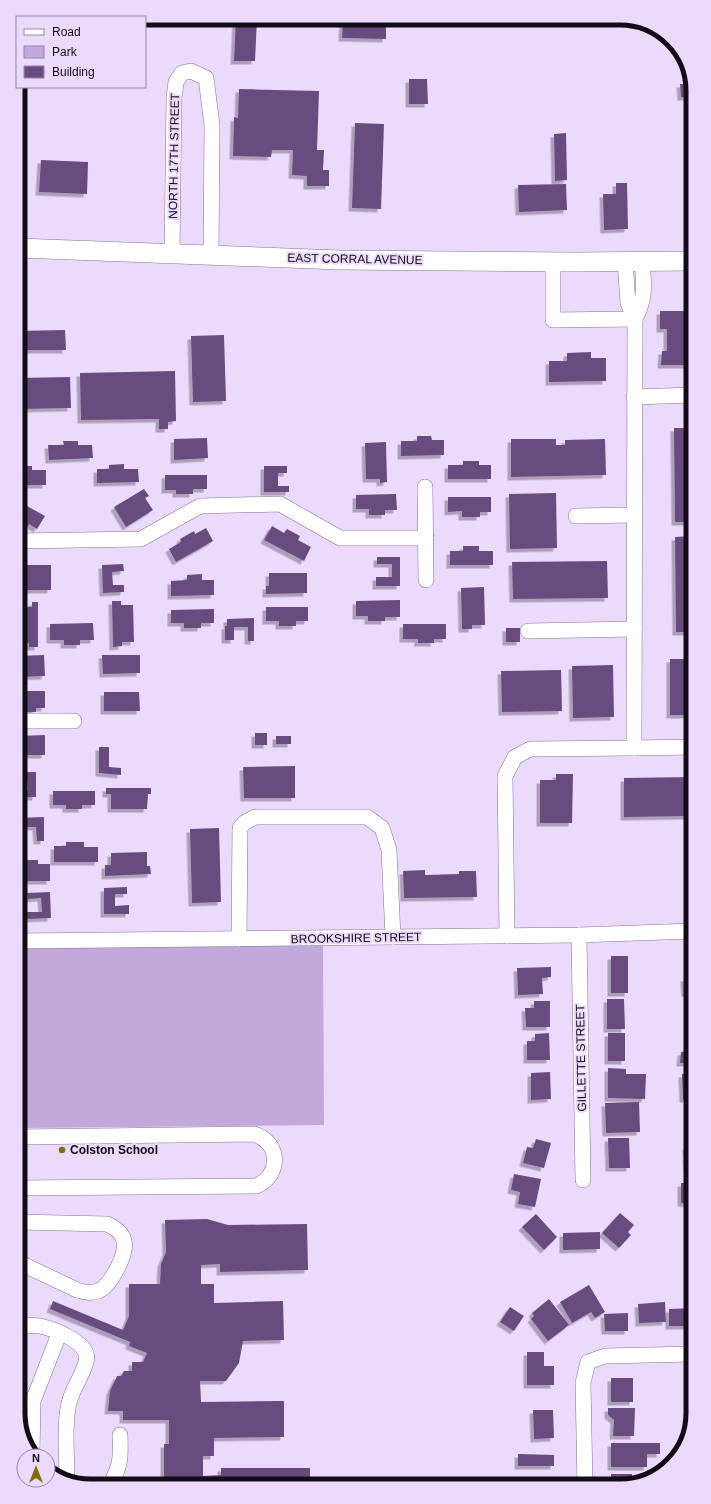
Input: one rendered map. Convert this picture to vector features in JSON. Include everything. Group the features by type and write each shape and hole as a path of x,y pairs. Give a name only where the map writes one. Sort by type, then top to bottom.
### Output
{"main road":[{"name":"EAST CORRAL AVENUE","path":"25,248 340,260 553,262 686,261"}],"street":[{"name":"NORTH 17TH STREET","path":"172,253 174,98 176,82 182,73 191,71 206,78 212,125 211,255"},
{"path":"634,261 644,285 642,305 635,319 634,748"},
{"path":"553,262 553,320 635,319"},
{"path":"634,396 686,395"},
{"path":"426,487 426,580"},
{"path":"25,541 141,539 200,506 280,504 340,538 426,538"},
{"path":"576,516 634,515"},
{"path":"528,631 634,629"},
{"path":"25,721 74,721"},
{"path":"507,936 505,776 515,757 530,749 686,747"},
{"path":"239,939 240,828 244,823 255,817 367,817 382,828 389,850 393,937"},
{"name":"BROOKSHIRE STREET","path":"25,941 579,935 686,931"},
{"name":"GILLETTE STREET","path":"579,935 583,1180"},
{"path":"25,1137 254,1134 263,1138 269,1144 274,1151 275,1160 270,1176 256,1186 25,1188"},
{"path":"25,1222 107,1224 118,1231 122,1236 125,1246 108,1284 97,1292 77,1290 25,1265"},
{"path":"25,1326 42,1327 78,1342 87,1357 86,1364 72,1392 67,1409 67,1474"},
{"path":"32,1443 34,1396 60,1334"},
{"path":"585,1479 583,1383 588,1362 605,1356 686,1354"},
{"path":"113,1479 120,1463 120,1435"}],"green space":[{"path":"323,944 324,1125 25,1128 25,947"}],"building":[{"path":"236,25 257,25 255,61 234,61"},
{"path":"343,25 386,25 386,39 342,38"},
{"path":"409,79 427,79 428,104 409,104"},
{"path":"680,84 685,84 686,97 681,97"},
{"path":"239,89 319,91 317,150 324,150 323,170 329,170 329,186 307,186 307,176 292,175 293,150 272,150 271,157 233,156 234,117 238,118"},
{"path":"355,123 384,124 381,209 352,208"},
{"path":"566,133 567,180 555,181 554,134"},
{"path":"41,160 88,162 87,194 39,192"},
{"path":"616,183 627,183 628,229 604,230 603,194 616,194"},
{"path":"566,184 567,210 519,212 518,185"},
{"path":"660,311 686,311 686,365 661,365 662,351 667,351 667,329 660,329"},
{"path":"65,330 66,350 25,350 25,331"},
{"path":"224,335 226,401 193,402 191,336"},
{"path":"591,352 591,358 606,358 606,381 549,382 549,361 567,361 567,353"},
{"path":"175,371 176,421 168,422 168,429 159,429 159,419 81,420 80,373"},
{"path":"70,377 71,408 25,409 25,378"},
{"path":"674,428 686,428 686,522 675,522"},
{"path":"417,436 431,436 432,440 444,440 444,455 401,456 401,441 417,441"},
{"path":"207,438 208,458 174,460 174,439"},
{"path":"511,439 556,439 556,445 565,445 565,440 605,439 606,475 511,477"},
{"path":"63,441 78,441 78,445 92,445 93,458 49,460 48,445 64,445"},
{"path":"386,442 387,482 380,483 380,479 366,479 365,443"},
{"path":"463,461 479,461 479,465 491,465 491,479 448,479 448,465 463,465"},
{"path":"124,464 124,469 138,469 139,482 97,483 97,469 109,469 109,465"},
{"path":"25,466 32,466 32,470 46,470 46,485 25,485"},
{"path":"264,466 287,466 287,473 278,473 278,486 289,486 289,492 264,492"},
{"path":"165,475 207,475 207,489 193,489 193,494 176,494 176,490 165,490"},
{"path":"144,489 149,496 145,498 153,510 126,527 114,507"},
{"path":"556,493 557,548 510,549 509,494"},
{"path":"396,494 397,510 385,510 385,515 369,515 369,509 356,509 356,495"},
{"path":"448,497 491,497 491,512 480,512 480,517 462,517 462,511 448,512"},
{"path":"25,505 45,516 37,529 29,524 27,528 25,527"},
{"path":"272,526 284,533 287,529 300,536 298,540 311,547 304,561 264,540"},
{"path":"206,528 213,541 176,562 169,549 181,542 180,539 194,531 195,534"},
{"path":"686,536 686,632 676,632 675,537"},
{"path":"463,546 479,546 479,551 493,551 493,565 450,565 450,551 463,551"},
{"path":"377,557 400,557 400,586 376,586 376,577 392,577 392,564 377,564"},
{"path":"607,561 608,598 513,599 512,562"},
{"path":"123,564 124,571 112,572 113,585 124,585 124,592 103,593 102,565"},
{"path":"25,565 51,565 51,590 25,590"},
{"path":"269,573 307,573 307,593 266,594 266,586 269,586"},
{"path":"202,574 202,580 214,580 214,595 171,596 171,581 187,580 187,575"},
{"path":"484,587 485,625 472,625 472,629 462,629 461,588"},
{"path":"400,600 400,617 385,617 385,621 368,621 368,616 356,616 356,601"},
{"path":"112,601 121,601 121,605 133,605 134,642 122,642 122,646 113,647"},
{"path":"32,602 38,602 38,647 29,647 29,643 25,643 25,607 32,607"},
{"path":"266,607 308,607 308,621 296,621 296,626 279,626 279,621 266,621"},
{"path":"214,609 214,623 201,623 201,628 184,628 184,623 171,623 171,610"},
{"path":"254,618 254,641 248,641 248,627 234,627 234,640 225,640 225,626 227,626 227,619"},
{"path":"93,623 94,640 80,640 80,645 64,645 64,640 50,640 50,624"},
{"path":"403,624 446,624 446,639 434,639 434,643 418,643 418,639 403,639"},
{"path":"506,628 520,628 520,642 506,642"},
{"path":"44,655 45,676 25,677 25,656"},
{"path":"102,655 140,655 140,673 103,674"},
{"path":"670,659 686,659 686,715 670,715"},
{"path":"613,665 614,717 573,718 572,666"},
{"path":"561,670 562,711 502,712 501,671"},
{"path":"25,691 45,691 45,708 36,708 36,712 25,712"},
{"path":"104,692 139,692 140,711 104,711"},
{"path":"255,733 267,733 267,745 255,745"},
{"path":"45,735 45,755 25,755 25,736"},
{"path":"276,736 291,736 291,744 276,744"},
{"path":"99,747 109,747 109,767 121,768 121,775 99,773"},
{"path":"295,766 295,798 244,798 243,767"},
{"path":"25,772 36,772 36,797 25,797 25,790 28,790 27,778 25,778"},
{"path":"556,774 573,774 572,823 540,823 540,780 556,780"},
{"path":"686,777 686,816 624,817 624,778"},
{"path":"106,788 151,788 151,794 148,794 147,809 111,809 111,794 106,794"},
{"path":"53,791 95,791 95,805 82,805 82,809 66,809 66,805 53,805"},
{"path":"44,817 44,841 37,841 36,827 25,827 25,818"},
{"path":"219,828 221,902 192,903 190,829"},
{"path":"66,842 84,842 84,847 98,847 98,862 54,862 54,846 66,846"},
{"path":"147,852 147,866 150,866 151,874 105,876 105,865 111,865 111,853"},
{"path":"25,860 38,860 38,864 50,864 50,881 25,881"},
{"path":"425,870 425,875 459,874 459,871 476,871 477,897 404,898 403,871"},
{"path":"127,887 127,894 115,894 115,906 129,905 129,914 104,914 104,888"},
{"path":"50,892 51,918 26,919 26,912 42,912 41,898 28,899 27,893"},
{"path":"611,956 628,956 628,993 611,993"},
{"path":"551,967 551,977 542,978 543,994 518,995 517,968"},
{"path":"684,978 686,978 686,993"},
{"path":"607,999 624,999 625,1029 607,1029"},
{"path":"534,1001 550,1001 550,1027 526,1027 525,1008 534,1008"},
{"path":"549,1033 550,1060 527,1060 527,1041 535,1041 535,1034"},
{"path":"608,1033 625,1033 625,1061 608,1061"},
{"path":"681,1052 686,1052 686,1063 680,1063"},
{"path":"608,1068 626,1069 626,1074 646,1074 645,1099 608,1098"},
{"path":"550,1072 551,1099 531,1100 531,1073"},
{"path":"682,1074 686,1074 686,1099 683,1099"},
{"path":"639,1102 640,1132 606,1133 605,1103"},
{"path":"608,1138 629,1138 630,1168 609,1168"},
{"path":"536,1139 551,1143 544,1168 523,1163 527,1147 533,1148"},
{"path":"514,1174 541,1179 535,1207 518,1204 520,1192 511,1190"},
{"path":"681,1183 686,1183 686,1203 681,1203"},
{"path":"620,1213 634,1225 628,1232 631,1235 619,1248 602,1233"},
{"path":"536,1214 557,1237 544,1250 522,1227"},
{"path":"207,1219 228,1225 307,1224 308,1270 220,1272 220,1264 201,1265 201,1284 214,1284 214,1303 283,1301 284,1340 243,1341 239,1363 226,1381 200,1381 201,1402 284,1401 284,1437 214,1438 214,1456 203,1456 203,1476 221,1475 221,1468 310,1468 310,1479 164,1479 164,1444 169,1444 169,1420 123,1420 123,1411 108,1411 110,1391 117,1376 121,1376 124,1371 132,1371 132,1362 143,1362 147,1353 129,1346 130,1342 50,1309 53,1301 123,1330 129,1316 129,1284 160,1284 161,1264 166,1252 165,1220"},
{"path":"600,1232 600,1249 563,1250 563,1233"},
{"path":"589,1285 605,1312 595,1318 591,1312 572,1323 560,1302"},
{"path":"549,1299 569,1325 548,1341 531,1319 534,1316 532,1313"},
{"path":"665,1302 666,1322 639,1323 638,1304"},
{"path":"510,1307 524,1316 514,1331 500,1322"},
{"path":"686,1308 686,1326 669,1326 669,1309"},
{"path":"628,1313 628,1331 605,1331 604,1314"},
{"path":"527,1352 544,1352 544,1366 554,1366 554,1385 527,1385"},
{"path":"611,1378 633,1378 633,1402 611,1402"},
{"path":"608,1408 635,1408 634,1436 613,1436 614,1420 608,1415"},
{"path":"533,1410 553,1410 554,1438 534,1439"},
{"path":"611,1443 660,1443 660,1454 647,1454 647,1467 611,1467"},
{"path":"518,1454 554,1455 554,1466 518,1466"},
{"path":"611,1474 632,1474 632,1478 611,1479"},
{"path":"555,1477 555,1479 534,1479"}],"place":[{"name":"Colston School","path":"62,1150"}]}
